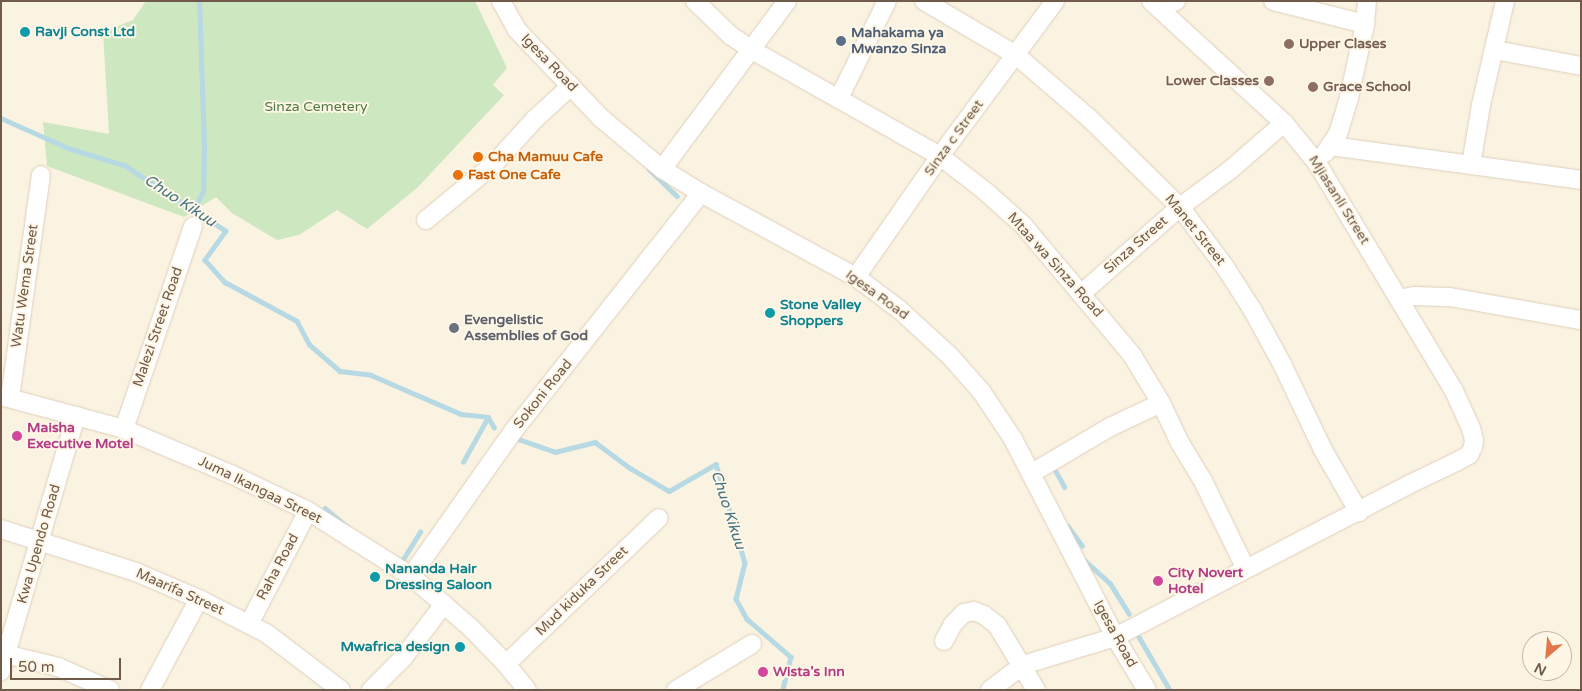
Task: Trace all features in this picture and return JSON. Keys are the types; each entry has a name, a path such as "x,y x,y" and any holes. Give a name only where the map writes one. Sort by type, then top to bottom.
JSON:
{"street":[{"name":"Igesa Road","path":"501,1 517,30 610,126 662,169 701,193 856,277 911,319 971,379 1003,422 1032,473 1115,637 1147,690"},
{"name":"Mtaa wa Sinza Road","path":"695,1 730,35 752,50 940,156 985,191 1023,225 1082,293 1132,355 1161,403 1180,443 1219,511 1246,569"},
{"path":"662,169 787,1"},
{"path":"839,98 887,1"},
{"name":"Manet Street","path":"924,1 1016,55 1089,118 1180,206 1225,267 1252,308 1282,364 1323,450 1360,512"},
{"name":"Sinza c Street","path":"856,277 940,156 1055,1"},
{"path":"1157,3 1176,1"},
{"path":"1273,1 1365,24"},
{"path":"1317,163 1332,146 1338,134 1365,24 1367,1"},
{"path":"1471,165 1481,105 1505,1"},
{"name":"Mjiasanli Street","path":"1157,3 1284,123 1317,163 1454,391 1467,416 1474,440 1469,455 1360,512"},
{"path":"1495,50 1581,66"},
{"path":"426,220 494,164 535,119 571,86"},
{"name":"Sinza Street","path":"1082,293 1180,206 1230,170 1284,123"},
{"path":"1332,146 1581,180"},
{"name":"Watu Wema Street","path":"6,397 41,175"},
{"name":"Sokoni Road","path":"411,576 514,430 701,193"},
{"name":"Malezi Street Road","path":"124,429 192,226"},
{"path":"1399,299 1415,296 1450,297 1581,320"},
{"name":"Juma Ikangaa Street","path":"6,397 124,429 233,474 308,511 411,576 444,604 506,664 527,690"},
{"path":"1032,473 1110,427 1161,403"},
{"name":"Kwa Upendo Road","path":"1,671 4,653 40,541 76,416"},
{"name":"Raha Road","path":"249,624 308,511"},
{"path":"990,690 1023,666 1115,637 1360,512"},
{"name":"Mud kiduka Street","path":"506,664 659,518"},
{"name":"Maarifa Street","path":"1,529 136,572 199,599 266,633 307,662 341,690"},
{"path":"150,690 199,599"},
{"path":"371,690 403,658 444,604"},
{"path":"944,641 958,618 964,612 974,611 997,625 1036,690"},
{"path":"676,690 752,644"},
{"path":"4,653 58,667 110,690"}],"green space":[{"name":"Sinza Cemetery","path":"146,1 475,1 507,68 493,85 504,95 418,187 367,229 337,210 299,235 277,240 232,213 216,197 184,217 47,166 43,122 109,134 103,32 133,20"}],"waterway":[{"path":"194,209 203,191 204,149 199,1"},
{"name":"Chuo Kikuu","path":"1,118 68,148 124,165 226,231 205,260 225,282 297,321 310,345 340,371 371,375 461,414 488,417 494,427"},
{"path":"649,169 677,196"},
{"path":"463,462 488,417"},
{"name":"Chuo Kikuu","path":"518,439 555,452 595,442 630,468 669,491 716,464 745,563 736,599 747,619 791,657 783,690"},
{"path":"1052,464 1065,487"},
{"path":"325,508 349,528"},
{"path":"1068,526 1082,545"},
{"path":"400,564 420,532"},
{"path":"1082,558 1110,583 1129,614"},
{"path":"1139,637 1170,690"}],"place":[{"name":"Ravji Const Ltd","path":"25,32"},
{"name":"Mahakama ya Mwanzo Sinza","path":"841,41"},
{"name":"Upper Clases","path":"1289,44"},
{"name":"Lower Classes","path":"1269,81"},
{"name":"Grace School","path":"1313,87"},
{"name":"Cha Mamuu Cafe","path":"478,157"},
{"name":"Fast One Cafe","path":"458,175"},
{"name":"Stone Valley Shoppers","path":"770,313"},
{"name":"Evengelistic Assemblies of God","path":"454,328"},
{"name":"Maisha Executive Motel","path":"17,436"},
{"name":"Nananda Hair Dressing Saloon","path":"375,577"},
{"name":"City Novert Hotel","path":"1158,581"},
{"name":"Mwafrica design","path":"460,647"},
{"name":"Wista's Inn","path":"763,672"}]}
